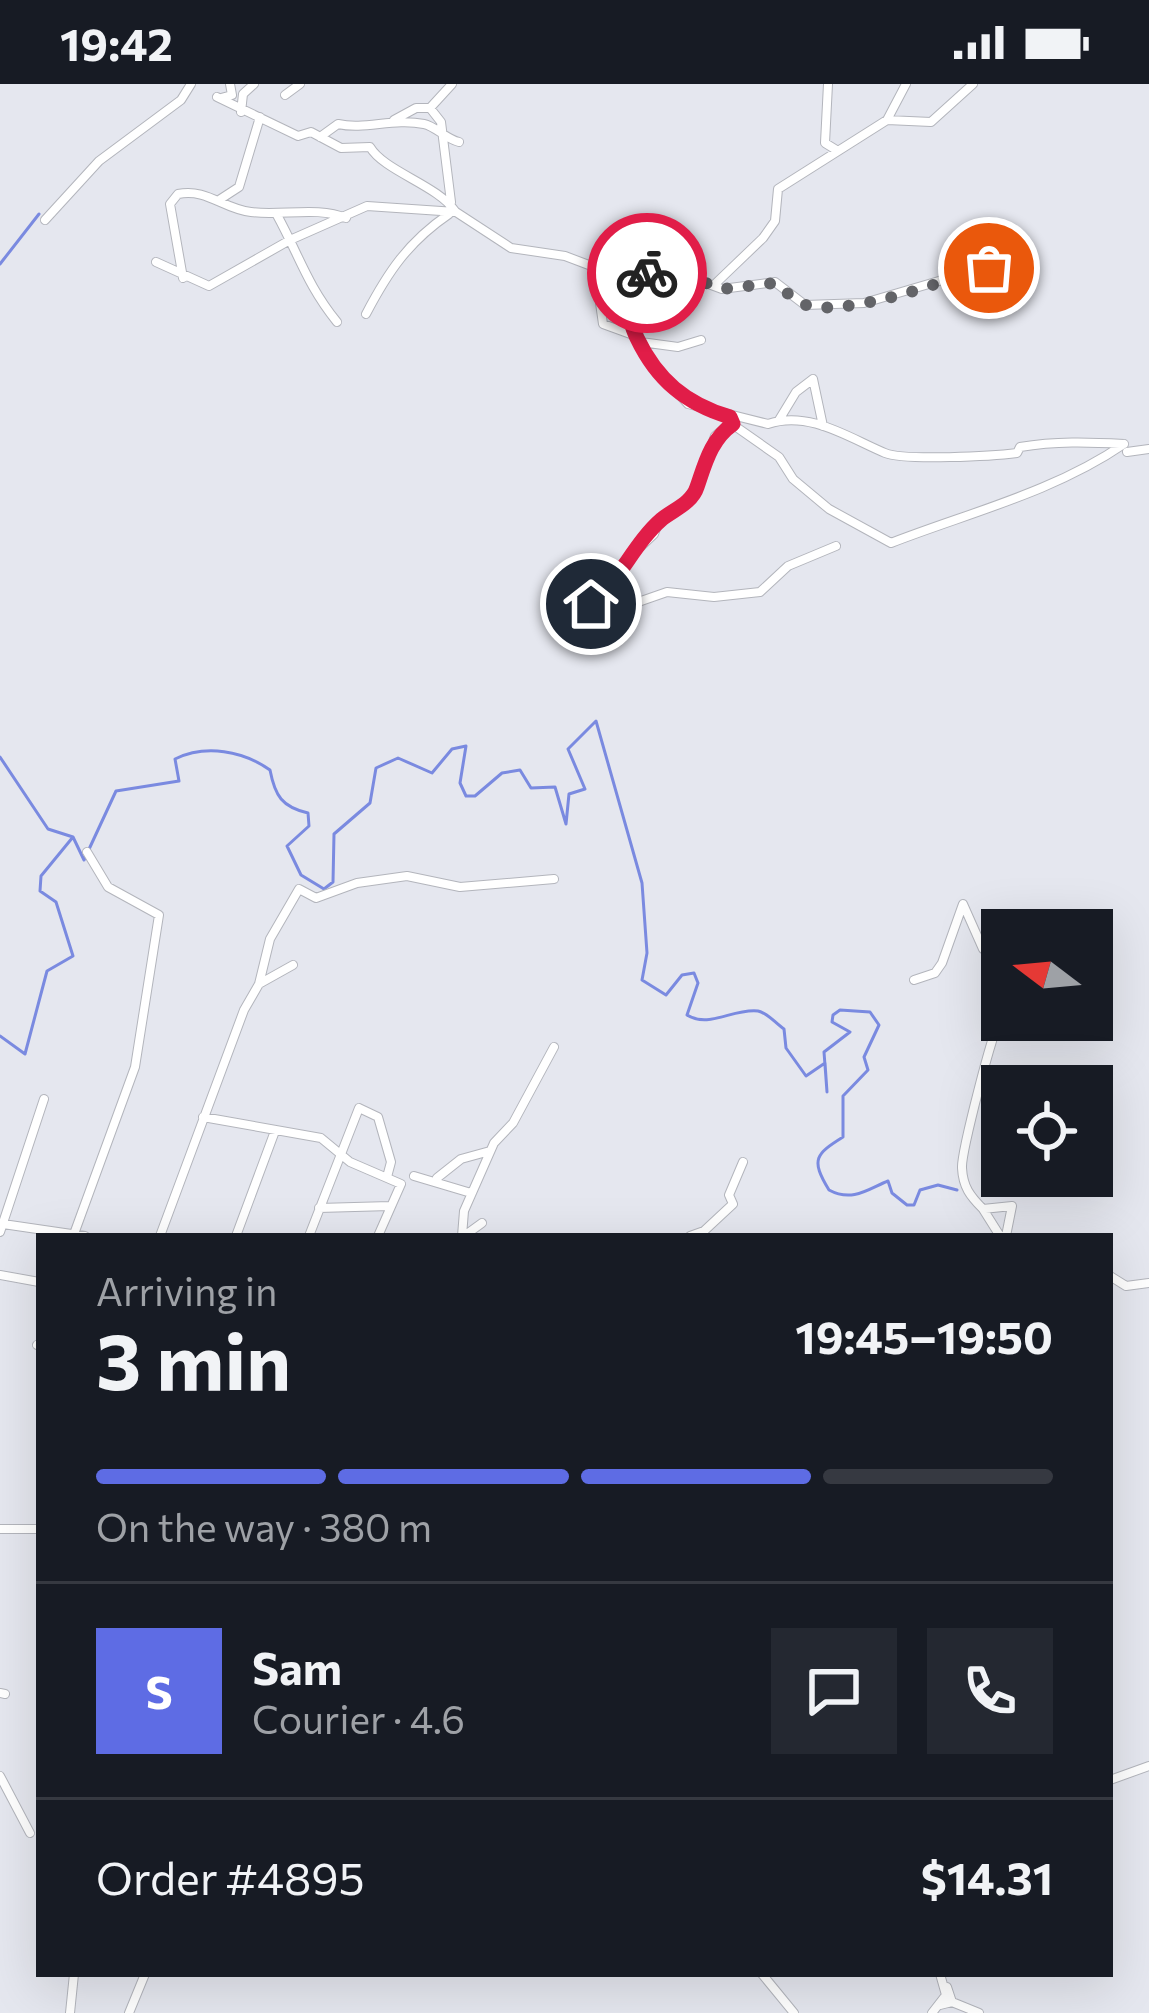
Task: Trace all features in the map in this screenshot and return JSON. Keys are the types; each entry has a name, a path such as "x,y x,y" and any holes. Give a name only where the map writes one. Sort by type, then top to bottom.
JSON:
{"street":[{"path":"45,220 99,161 169,110 191,84"},
{"path":"254,84 219,98 298,136 311,132 341,148 370,147 376,156 511,248 565,256 602,270 613,264 670,272 680,282 715,284 722,289 775,283 805,305 844,305 1031,254"},
{"path":"285,95 300,84"},
{"path":"393,121 416,108 430,108 452,84"},
{"path":"828,84 825,143 839,152"},
{"path":"715,284 775,221 778,189 887,120 906,84"},
{"path":"887,120 931,122 973,84"},
{"path":"235,91 241,112"},
{"path":"430,108 441,122 453,209"},
{"path":"218,200 239,187 260,117"},
{"path":"319,138 338,124 358,128 393,121 426,124 443,138 459,142"},
{"path":"346,218 333,213 233,209 202,192 172,199 185,279 209,286 290,241 346,218 367,206 453,209"},
{"path":"366,314 386,288 388,268 408,244 453,209"},
{"path":"276,213 306,270 308,289 337,322"},
{"path":"619,304 624,277 634,270"},
{"path":"701,340 679,347 638,339 603,324 600,303 619,304 628,312 638,339 650,363 688,404 733,420 823,426 885,453 906,455 983,457 1059,441 1124,444 1076,474 944,528 891,543 829,509 793,479 779,457 733,420"},
{"path":"779,420 796,392 813,379 823,426"},
{"path":"733,420 716,436 697,487 616,570 611,589 588,605 620,608 667,592 714,597 760,592 788,566 836,546"},
{"path":"1127,452 1149,448"},
{"path":"81,1233 135,1067 159,915 108,886 87,852"},
{"path":"161,1233 259,984 270,939 299,889 316,898 357,883 407,876 460,887 554,879"},
{"path":"914,980 935,973 942,963 963,904 981,944"},
{"path":"259,984 293,964"},
{"path":"991,1041 962,1161 969,1195 1001,1233"},
{"path":"464,1233 471,1193 490,1151 513,1124 554,1047"},
{"path":"44,1100 1,1227 60,1233"},
{"path":"310,1233 358,1108 378,1118 391,1162 387,1177"},
{"path":"203,1117 321,1138 338,1155 401,1184 379,1233"},
{"path":"237,1233 275,1131"},
{"path":"436,1178 461,1159 490,1151"},
{"path":"701,1233 734,1204 728,1195 743,1162"},
{"path":"414,1176 436,1178 471,1193"},
{"path":"319,1208 390,1206"},
{"path":"983,1209 1012,1206 1004,1233"},
{"path":"467,1233 482,1223"},
{"path":"0,1275 36,1281"},
{"path":"1113,1278 1126,1286 1149,1282"},
{"path":"0,1529 36,1529"},
{"path":"1113,1779 1149,1766"},
{"path":"0,1776 30,1833"},
{"path":"70,2013 74,1977"},
{"path":"129,2013 145,1977"},
{"path":"764,1977 794,2013"},
{"path":"941,1977 952,2002"},
{"path":"936,2009 946,1987"},
{"path":"936,2009 952,2002 979,2013"}],"waterway":[{"path":"0,264 39,214"},
{"path":"0,1036 25,1054 47,971 73,956 56,902 40,891 41,876 73,837 84,860 116,791 179,781 175,759 224,752 270,770 281,799 308,813 309,826 287,846 301,875 324,889 333,882 334,834 370,803 376,768 398,758 432,773 452,749 466,746 460,783 466,796 475,796 502,773 520,770 531,788 555,787 566,824 569,794 585,789 568,749 596,721 642,883 647,953 642,980 666,995 682,975 694,973 698,983 687,1015 695,1019 749,1011 765,1014 784,1029 786,1048 806,1076 825,1063 827,1092 824,1052 850,1032 832,1022 833,1015 840,1010 870,1012 879,1025 864,1057 868,1070 843,1096 843,1137 819,1158 823,1180 829,1190 846,1195 888,1181 892,1193 907,1205 914,1205 920,1190 938,1185 957,1190"},
{"path":"0,757 48,829 73,837"}],"way so far":[{"path":"647,273 670,272 680,282 695,279 722,289 731,284 775,283 805,305 844,305 954,279 981,266 989,268"}],"route":[{"path":"591,604 611,589 616,570 654,534 659,521 678,511 697,487 716,436 733,424 730,417 688,404 650,363 628,312 619,304 624,277 634,270 647,273"}]}
